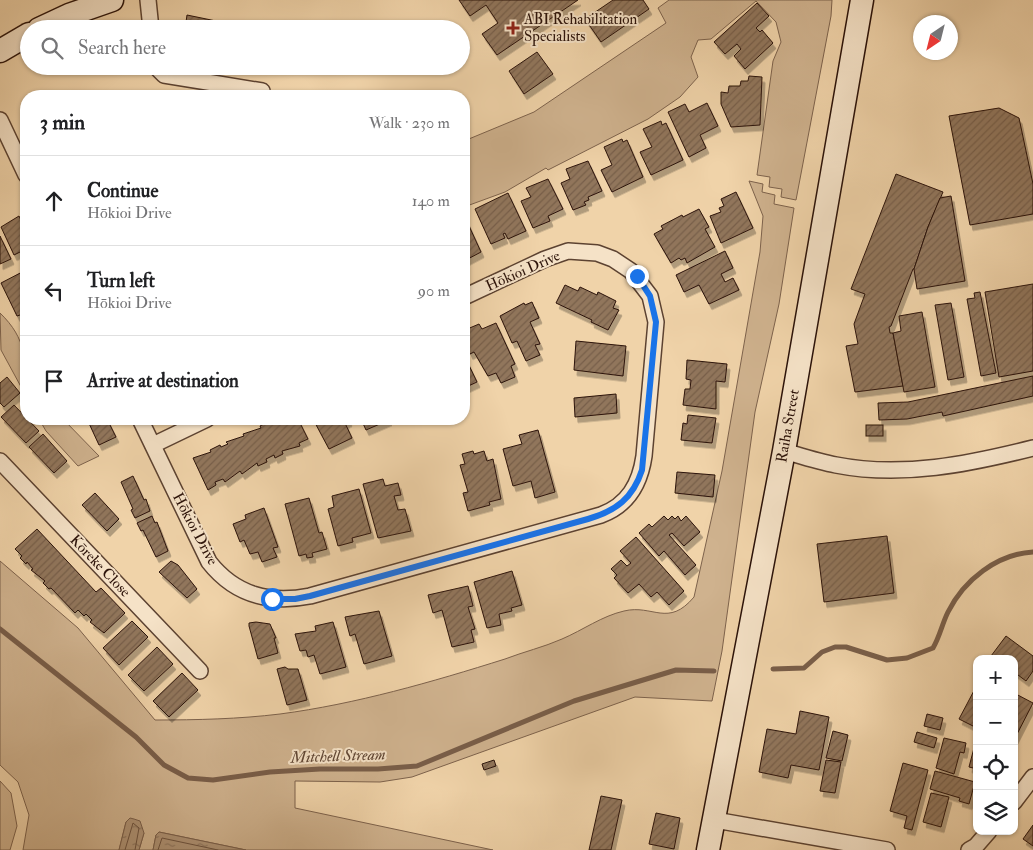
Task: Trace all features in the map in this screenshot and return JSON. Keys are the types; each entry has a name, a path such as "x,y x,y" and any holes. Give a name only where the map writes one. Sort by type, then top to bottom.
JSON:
{"main road":[{"path":"58,20 112,0"},
{"name":"Raiha Street","path":"708,850 784,451 862,0"},
{"path":"0,51 20,39"}],"street":[{"path":"148,0 150,20"},
{"path":"164,75 256,90"},
{"path":"0,120 20,162"},
{"name":"Hōkioi Drive","path":"143,425 209,562 220,575 235,586 253,595 272,599 295,599 310,596 588,519 614,509 633,491 644,463 657,331 654,305 644,284 632,271 613,259 597,253 568,251 546,259 470,294"},
{"path":"153,445 195,425"},
{"path":"784,451 837,465 899,471 979,462 1033,448"},
{"name":"Kōreke Close","path":"0,461 200,671"},
{"path":"1018,797 1033,777"},
{"path":"714,820 887,850"},
{"path":"969,850 976,846 986,835"}],"shaded area":[{"path":"669,0 832,0 831,16 796,200 781,197 782,189 769,187 770,177 757,175 773,61 781,42 776,22 756,1 711,39 698,40 691,57 698,77 680,97 648,119 548,170 546,168 505,192 470,205 470,139 534,112 666,23 658,8"},
{"path":"749,181 763,184 762,192 775,195 774,204 794,208 779,304 755,412 722,651 712,701 635,697 412,777 380,782 295,781 295,808 493,850 246,850 159,832 156,835 153,850 139,850 144,833 126,822 119,850 23,850 29,815 18,782 0,765 0,561 78,628 155,720 249,717 280,714 365,698 422,684 505,659 555,642 616,613 644,610 668,613 685,606 694,597 722,471 760,252 763,216"},
{"path":"0,313 9,323 20,341 20,385 1,350"},
{"path":"42,425 69,425 99,456 78,466"},
{"path":"0,781 11,793 17,826 10,850 0,850"}],"water":[{"path":"130,818 140,821 144,833 139,850 119,850 126,822"},
{"path":"159,832 246,850 153,850 156,835"}],"building":[{"name":"ABI Rehabilitation Specialists","path":"459,0 578,0 497,55 482,34 498,23 486,5 470,16"},
{"path":"613,0 643,0 649,9 601,42 585,19"},
{"path":"757,3 769,16 756,28 760,32 762,30 773,43 745,69 734,56 741,49 737,44 725,54 714,42"},
{"path":"187,15 211,20 186,20"},
{"path":"537,52 553,74 524,94 509,71"},
{"path":"749,76 762,77 760,125 731,127 721,104 721,92 728,93 729,86 740,86 741,81 748,81"},
{"path":"707,103 718,126 700,135 706,148 689,157 668,112 685,104 689,112"},
{"path":"999,108 1019,118 1033,184 1033,214 970,225 949,116"},
{"path":"661,121 662,125 666,123 683,160 651,175 640,152 652,147 643,129"},
{"path":"622,139 623,142 627,140 643,177 612,192 601,170 612,165 604,147"},
{"path":"588,161 602,191 588,197 589,200 584,202 586,205 573,210 561,183 570,179 566,169"},
{"path":"896,174 943,192 928,227 914,269 889,327 890,333 893,333 903,386 855,392 846,346 858,344 854,324 865,294 851,289"},
{"path":"548,179 563,209 548,216 550,221 533,228 521,201 531,197 526,188"},
{"path":"736,192 753,228 721,243 710,216 721,212 719,208 724,206 721,199"},
{"path":"508,193 526,231 508,239 505,233 503,234 505,238 491,244 475,209"},
{"path":"951,196 965,281 917,289 914,269 928,227 940,198"},
{"path":"699,209 709,227 705,229 715,247 687,263 685,258 681,260 679,258 671,263 654,234 663,229 661,226"},
{"path":"19,216 20,252 14,255 1,227"},
{"path":"470,228 481,252 470,258"},
{"path":"0,236 11,259 0,264"},
{"path":"725,251 733,268 721,274 725,282 733,278 739,290 709,304 699,285 684,292 676,275"},
{"path":"20,273 20,315 17,316 1,283"},
{"path":"1033,284 1033,371 999,377 985,292"},
{"path":"565,285 578,291 580,287 597,295 598,292 616,301 613,308 619,310 608,330 591,322 592,320 556,303"},
{"path":"980,292 996,373 981,376 967,299 975,298 974,293"},
{"path":"532,302 539,318 530,322 540,344 535,345 540,355 526,361 517,341 512,343 500,316 524,303 525,305"},
{"path":"951,303 964,377 948,380 935,305"},
{"path":"922,312 935,387 904,392 893,333 901,331 899,316"},
{"path":"496,323 515,364 511,366 515,377 501,383 496,373 488,376 474,352 470,354 470,328 479,324 482,329"},
{"path":"576,341 626,346 623,376 574,370"},
{"path":"687,360 727,364 725,382 716,381 716,409 683,405 685,389 690,389 691,380 686,379"},
{"path":"470,367 477,382 470,385"},
{"path":"1033,376 1033,396 943,416 942,412 907,419 879,420 878,403 908,402"},
{"path":"7,377 20,393 4,407 0,403 0,383"},
{"path":"616,394 617,413 575,417 574,398"},
{"path":"14,405 20,411 20,425 33,425 39,431 26,443 1,417"},
{"path":"688,415 716,418 712,443 681,440 683,423 687,424"},
{"path":"90,425 110,425 116,437 99,445"},
{"path":"301,425 308,439 299,443 300,446 282,451 283,454 275,458 274,455 266,459 267,462 258,466 257,463 242,474 240,471 225,482 223,479 215,482 216,485 208,490 193,458 211,452 210,450 220,445 221,447 228,444 226,442 261,428 260,426"},
{"path":"316,425 346,425 352,438 329,449"},
{"path":"364,425 378,425 366,430"},
{"path":"866,425 883,425 883,436 866,436"},
{"path":"538,430 555,492 535,498 531,481 513,486 503,449 522,444 519,435"},
{"path":"43,434 67,461 54,473 29,447"},
{"path":"473,451 474,454 484,451 487,461 493,459 501,499 489,502 490,505 468,511 463,493 468,492 460,465 465,464 462,454"},
{"path":"677,472 715,475 713,497 675,493"},
{"path":"133,476 144,500 146,499 150,511 135,518 121,482"},
{"path":"383,479 385,486 398,483 401,495 394,496 398,510 405,509 411,531 378,538 363,484"},
{"path":"359,489 371,533 352,538 353,542 338,546 328,509 334,507 332,496"},
{"path":"95,493 119,519 107,531 82,505"},
{"path":"309,498 319,533 322,532 327,549 312,553 313,557 307,558 306,554 299,556 285,504"},
{"path":"264,508 278,547 273,548 277,557 262,562 258,552 250,554 244,540 240,542 233,524 246,519 245,515"},
{"path":"152,516 155,523 157,522 168,551 156,557 143,530 141,531 137,523"},
{"path":"664,516 668,520 672,516 675,519 678,516 681,521 686,516 700,532 684,546 672,533 669,535 696,565 685,575 664,551 659,556 639,533 649,524 652,527"},
{"path":"37,529 96,592 101,588 125,613 104,633 90,622 92,620 86,614 84,616 78,610 75,613 51,588 49,589 43,583 45,581 31,570 33,569 27,562 26,564 20,558 22,556 15,549"},
{"path":"887,536 894,593 824,602 817,544"},
{"path":"636,537 684,591 669,605 657,592 651,597 639,584 628,593 614,578 617,575 611,569 621,560 627,566 631,563 620,551"},
{"path":"171,561 178,565 197,589 187,598 159,572"},
{"path":"512,571 522,605 511,608 512,611 499,614 501,625 487,628 474,582"},
{"path":"468,586 473,606 468,607 475,629 471,630 474,642 452,647 442,610 433,613 428,595"},
{"path":"379,611 392,656 364,664 355,634 350,636 345,617"},
{"path":"132,621 148,637 119,665 103,648"},
{"path":"333,622 346,667 320,674 314,655 308,657 306,650 300,651 295,634 316,631 315,626"},
{"path":"249,623 270,624 276,638 274,638 278,653 258,659 249,626"},
{"path":"1006,636 1033,656 1033,671 1026,681 1018,675 1018,655 992,655"},
{"path":"157,647 173,664 144,691 128,675"},
{"path":"285,667 288,669 298,669 307,700 287,705 277,669"},
{"path":"182,673 198,690 169,717 153,701"},
{"path":"973,693 973,726 959,719"},
{"path":"1018,695 1033,703 1018,732"},
{"path":"800,711 829,717 819,770 791,765 788,778 759,772 767,729 796,734"},
{"path":"927,714 943,718 940,730 924,726"},
{"path":"833,731 848,735 842,761 826,758"},
{"path":"917,732 937,738 934,748 914,742"},
{"path":"944,738 966,743 964,753 960,752 954,774 936,768"},
{"path":"973,752 973,768 969,767"},
{"path":"494,760 496,766 484,770 482,764"},
{"path":"826,760 841,762 835,793 820,791"},
{"path":"903,763 928,770 912,830 904,828 907,816 890,811"},
{"path":"935,771 973,781 969,804 959,801 960,798 930,789"},
{"path":"931,793 949,797 941,827 923,822"},
{"path":"601,796 622,800 611,850 589,850"},
{"path":"656,813 680,818 674,849 649,844"},
{"path":"1033,825 1033,846 1023,839"}],"waterway":[{"name":"Mitchell Stream","path":"773,669 804,668 822,652 835,647 846,647 887,660 907,658 933,648 948,612 972,579 995,563 1020,554 1033,552"},
{"name":"Mitchell Stream","path":"0,629 136,737 164,765 188,778 213,780 270,772 417,766 574,701 676,670 714,671"}],"place":[{"name":"ABI Rehabilitation Specialists","path":"513,28"}],"route":[{"path":"272,599 284,600 310,596 588,519 609,512 626,499 638,482 642,470 657,331 654,305 644,284 637,276"}]}
